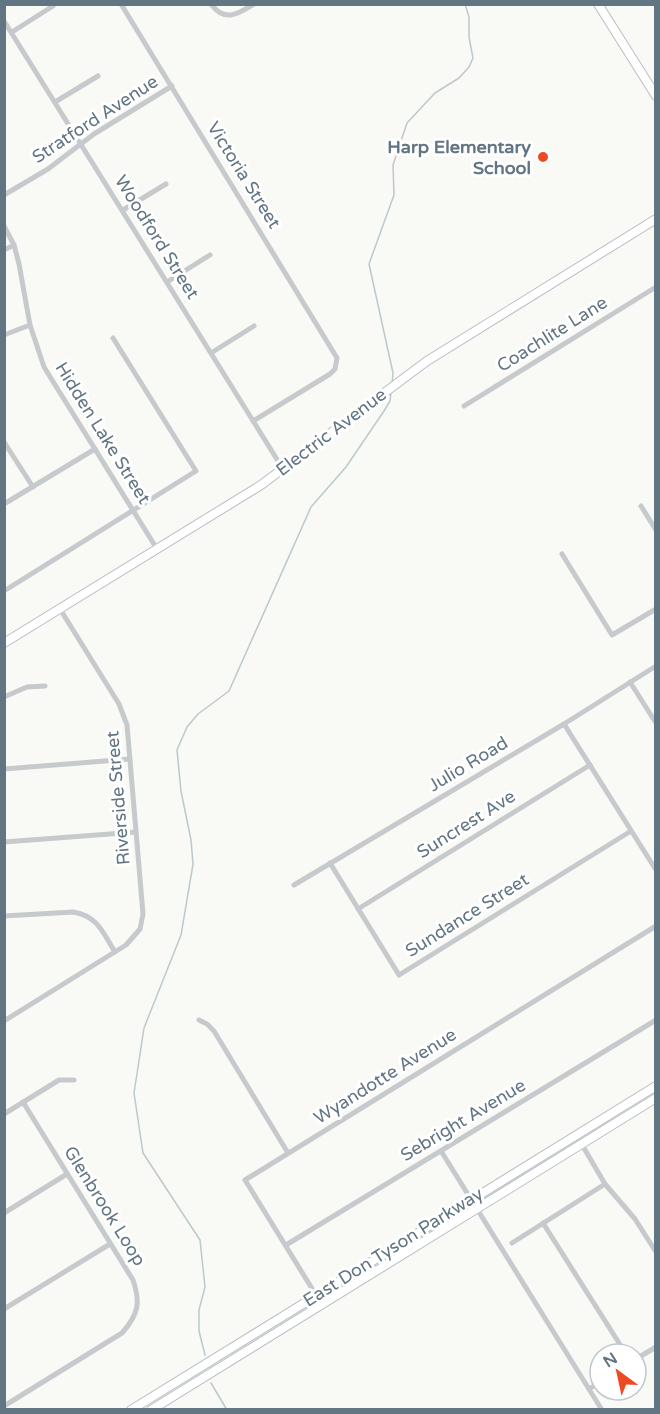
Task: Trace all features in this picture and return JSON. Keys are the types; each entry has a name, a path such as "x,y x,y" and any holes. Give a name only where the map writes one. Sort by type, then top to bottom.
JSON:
{"main road":[{"path":"598,4 656,96"},
{"name":"Electric Avenue","path":"4,643 283,470 406,375 656,219"},
{"name":"East Don Tyson Parkway","path":"131,1410 652,1088"},
{"name":"East Don Tyson Parkway","path":"151,1410 655,1098"}],"street":[{"name":"Victoria Street","path":"121,4 335,352 337,363 330,374 253,421"},
{"path":"211,4 218,12 232,15 254,4"},
{"path":"12,32 53,6"},
{"name":"Woodford Street","path":"4,21 283,470"},
{"path":"55,102 98,76"},
{"name":"Stratford Avenue","path":"4,195 48,169 82,144 172,86"},
{"path":"123,210 165,184"},
{"name":"Hidden Lake Street","path":"4,226 14,245 30,325 44,367 157,549"},
{"path":"4,250 14,245"},
{"path":"167,282 210,255"},
{"name":"Coachlite Lane","path":"464,406 656,287"},
{"path":"4,335 30,325"},
{"path":"211,353 254,326"},
{"path":"4,591 196,471 113,338"},
{"path":"4,442 33,487"},
{"path":"4,504 95,449"},
{"path":"641,506 656,530"},
{"path":"562,554 612,635 656,609"},
{"name":"Riverside Street","path":"60,609 124,715 143,914 140,929 126,945 115,952"},
{"name":"Julio Road","path":"294,885 564,724 656,666"},
{"path":"630,682 656,723"},
{"path":"4,697 27,687 45,686"},
{"path":"564,724 656,870"},
{"path":"4,769 130,759"},
{"name":"Suncrest Ave","path":"358,909 590,765"},
{"name":"Sundance Street","path":"330,863 399,975 631,831"},
{"path":"4,842 136,832"},
{"path":"4,916 81,913 95,921 115,952 4,1021"},
{"name":"Wyandotte Avenue","path":"316,1295 245,1179 656,926"},
{"path":"199,1020 214,1031 288,1153"},
{"name":"Sebright Avenue","path":"286,1245 656,1020"},
{"path":"4,1114 59,1080 74,1080"},
{"path":"652,1088 655,1098"},
{"name":"Glenbrook Loop","path":"5,1408 122,1333 132,1322 138,1308 138,1294 133,1280 23,1102"},
{"path":"582,1143 605,1184 635,1219 656,1252"},
{"path":"441,1151 588,1386"},
{"path":"4,1213 67,1174"},
{"path":"512,1243 605,1184"},
{"path":"543,1223 618,1342"},
{"path":"4,1309 110,1244"}],"waterway":[{"path":"392,384 393,373 369,264 394,195 393,165 407,123 435,93 459,78 469,67 473,58 469,37 469,17 465,4"},
{"path":"205,1355 199,1331 199,1310 205,1287 200,1240 143,1153 134,1093 144,1028 181,935 193,864 177,750 187,727 198,714 229,691 311,507 346,467 384,411 390,401 391,392"},
{"path":"211,1383 227,1410"}],"place":[{"name":"Harp Elementary School","path":"543,157"}]}
